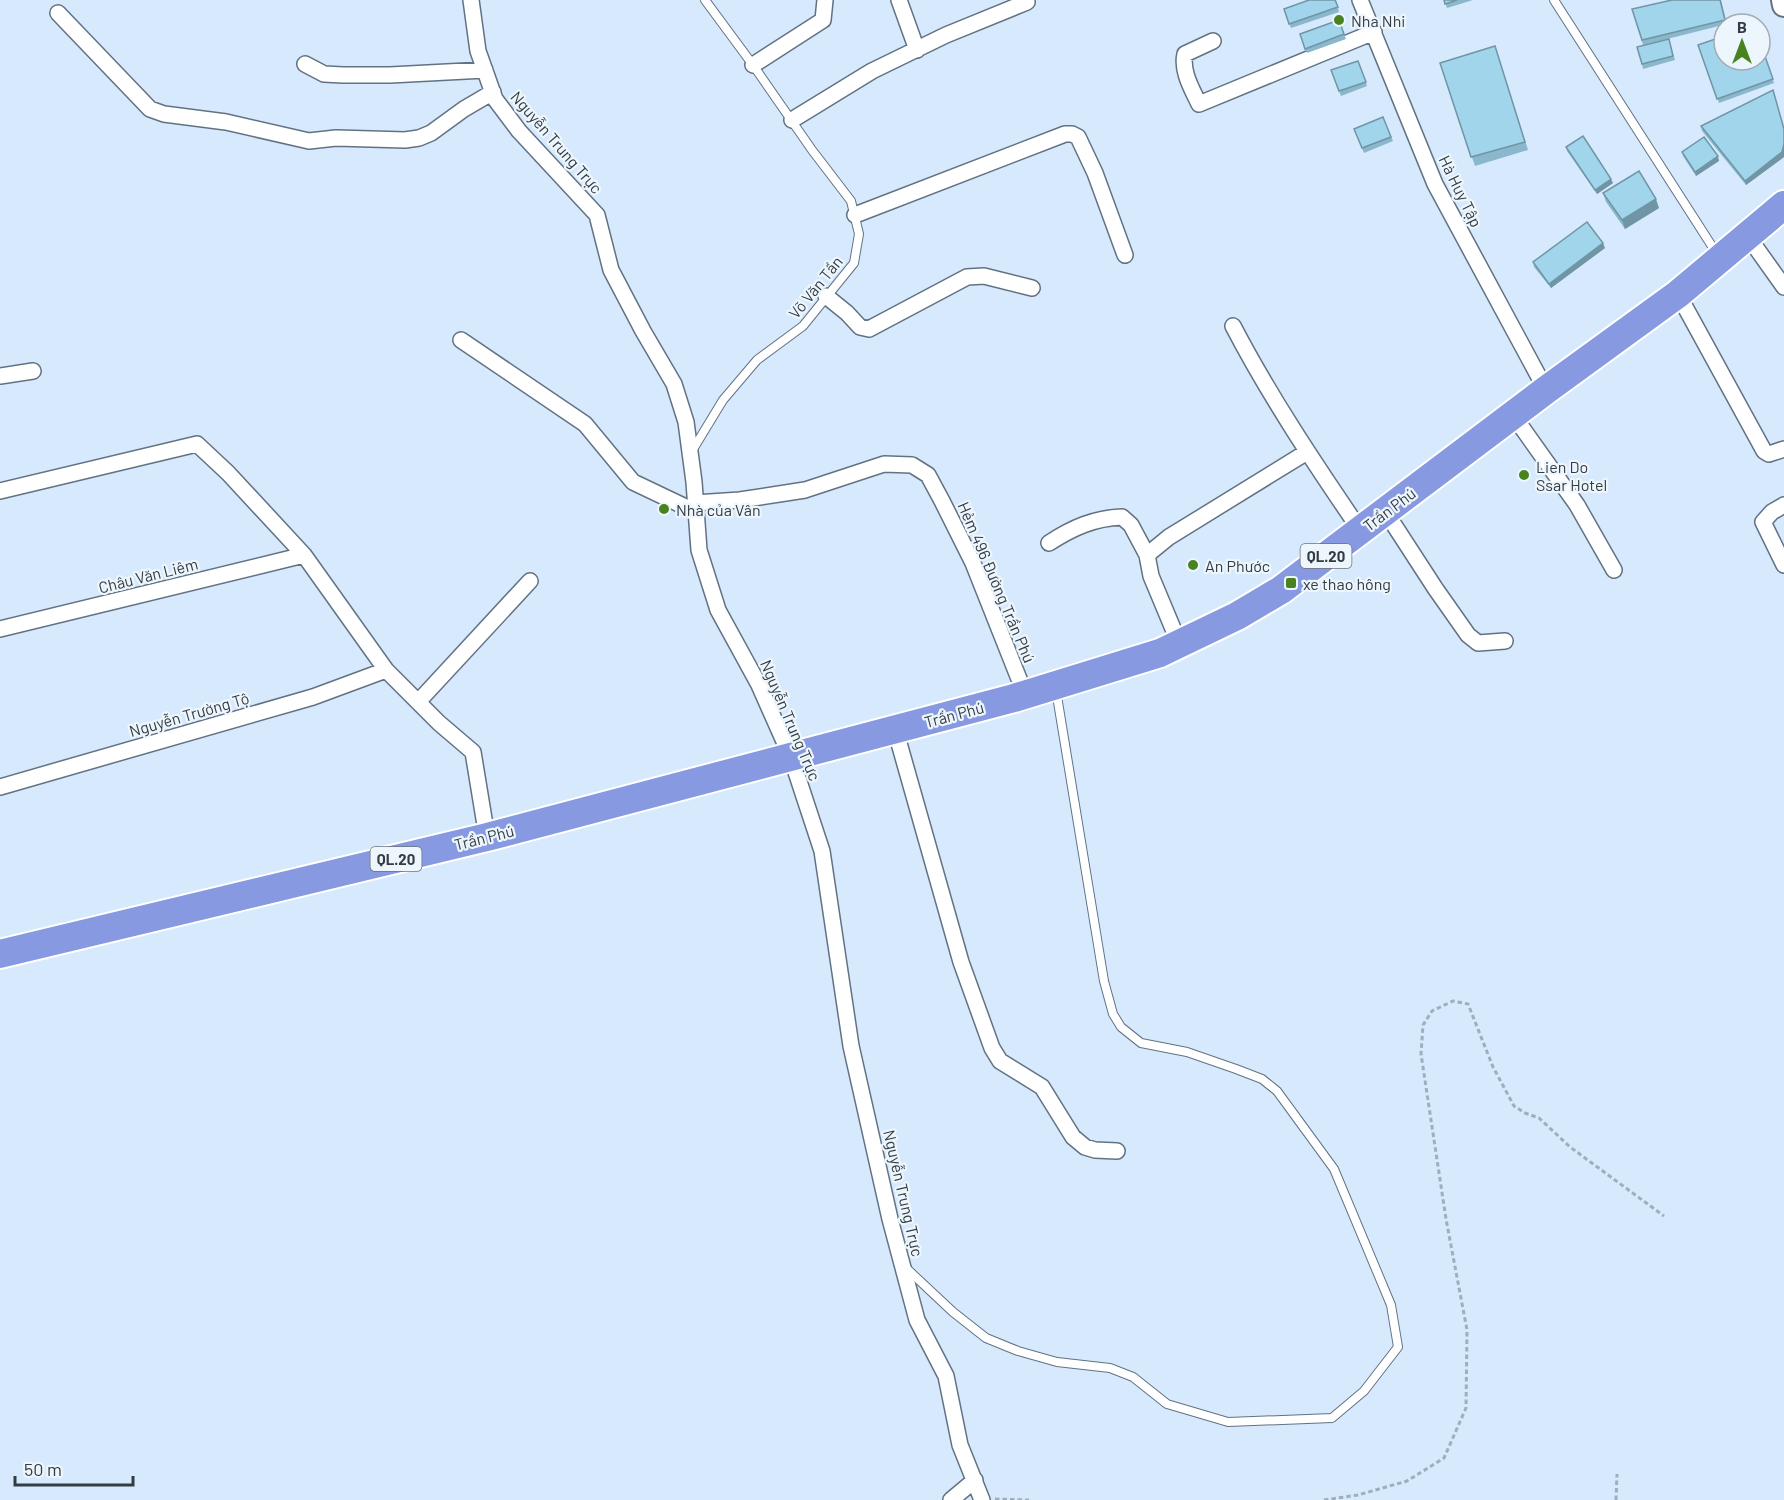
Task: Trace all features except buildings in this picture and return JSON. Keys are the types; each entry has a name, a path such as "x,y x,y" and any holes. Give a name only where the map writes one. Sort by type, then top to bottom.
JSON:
{"highway":[{"name":"Trần Phú","path":"0,954 487,837 1025,694 1160,653 1237,616 1281,590 1546,390 1678,294 1784,205"}],"street":[{"name":"Nguyễn Trung Trực","path":"471,0 478,51 495,99 519,131 597,215 611,270 674,384 686,422 699,550 718,610 759,684 791,757 822,851 851,1046 902,1264 917,1320 946,1376 960,1445 982,1499"},
{"path":"753,65 823,20 825,0"},
{"path":"899,0 916,50"},
{"name":"Hà Huy Tập","path":"1360,0 1435,184 1546,390"},
{"path":"1783,0 1784,5"},
{"path":"792,120 872,72 946,35 1027,2"},
{"path":"58,13 150,109 164,114 226,122 309,141 336,138 405,140 419,138 431,133 464,109 493,92"},
{"path":"1213,41 1185,54 1183,61 1199,104 1374,32"},
{"path":"305,64 324,74 343,75 485,70"},
{"path":"855,215 1065,134 1072,134 1078,137 1095,173 1125,255"},
{"path":"1747,235 1784,287"},
{"path":"826,296 860,327 869,328 900,314 967,277 984,276 1032,288"},
{"path":"1678,294 1764,451 1769,454 1784,448"},
{"path":"1233,326 1260,377 1360,530"},
{"path":"461,340 585,424 633,482 696,508"},
{"path":"0,376 33,371"},
{"path":"1513,415 1577,505 1614,570"},
{"path":"0,491 197,444 228,473 304,555 386,670 439,723 473,752 487,837"},
{"path":"1147,555 1169,537 1307,452"},
{"name":"Hẻm 496 Đường Trần Phú","path":"696,508 805,490 884,464 912,465 928,475 968,553 1025,694"},
{"path":"1784,504 1763,522 1784,565"},
{"path":"1385,511 1468,635 1478,643 1505,641"},
{"path":"1049,543 1064,533 1092,521 1122,518 1131,525 1147,555 1151,576 1179,643"},
{"name":"Châu Văn Liêm","path":"0,629 304,555"},
{"path":"418,702 530,581"},
{"name":"Nguyễn Trường Tộ","path":"0,787 313,697 386,670"},
{"path":"895,729 961,962 992,1048 1000,1061 1042,1087 1074,1137 1085,1147 1117,1151"},
{"path":"951,1500 975,1480"}],"lane":[{"name":"Võ Văn Tần","path":"690,454 723,400 757,360 803,326 854,263 859,234 851,201 705,0"},
{"path":"1554,0 1719,258"},
{"path":"902,1264 953,1312 986,1338 1018,1351 1057,1362 1110,1368 1133,1377 1167,1404 1228,1422 1332,1418 1364,1391 1398,1347 1391,1305 1334,1169 1277,1091 1262,1079 1236,1069 1187,1052 1142,1042 1121,1027 1113,1014 1104,981 1055,685"}],"path":[{"path":"1324,1500 1358,1495 1407,1481 1444,1458 1466,1408 1467,1330 1446,1219 1421,1054 1423,1025 1432,1011 1453,1001 1468,1004 1493,1067 1514,1106 1539,1118 1570,1147 1664,1216"},
{"path":"1616,1500 1617,1474"},
{"path":"982,1499 1029,1500"}],"place":[{"name":"Nha Nhi","path":"1339,20"},
{"name":"Lien Do Ssar Hotel","path":"1524,475"},
{"name":"Nhà của Vân","path":"664,509"},
{"name":"An Phước","path":"1193,565"},
{"name":"xe thao hông","path":"1291,583"}]}
